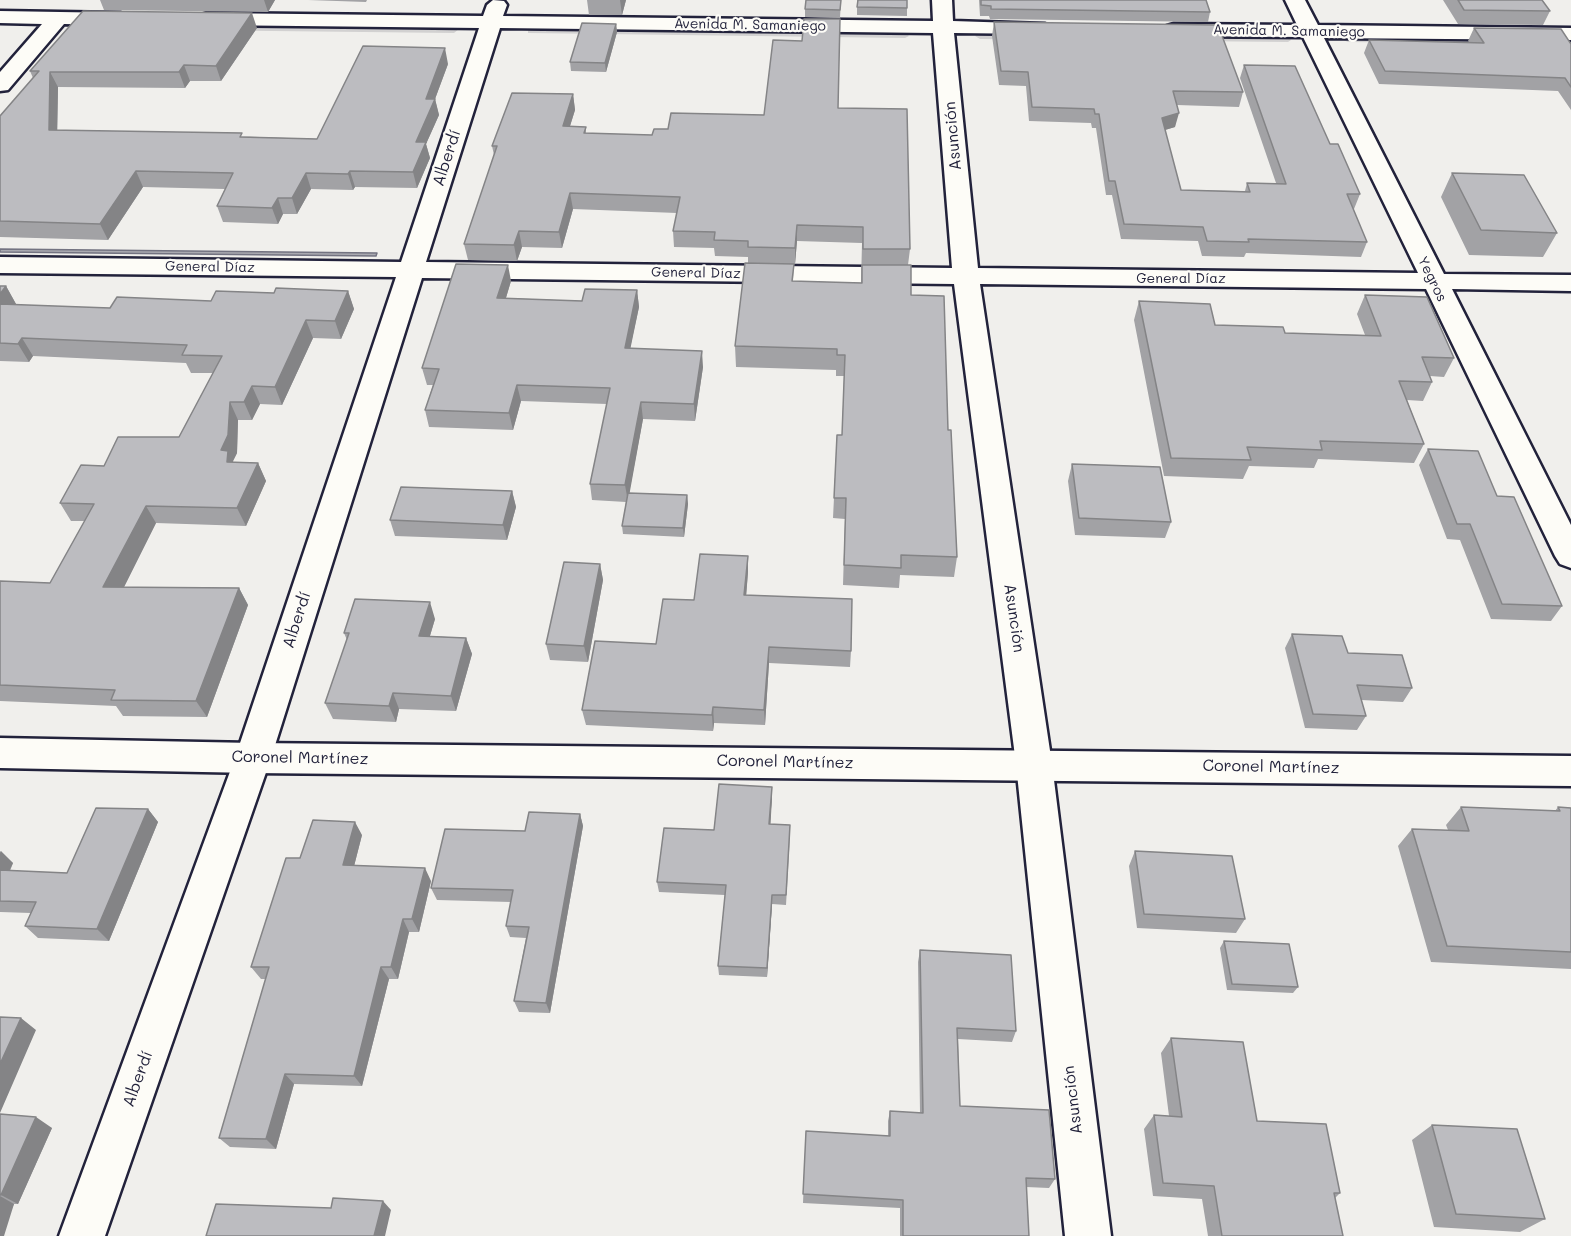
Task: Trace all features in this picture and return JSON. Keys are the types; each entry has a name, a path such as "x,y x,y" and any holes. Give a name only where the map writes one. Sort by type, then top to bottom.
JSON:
{"street":[{"name":"Yegros","path":"1295,0 1571,556"},
{"path":"0,17 58,18 134,27 44,34 0,34"},
{"path":"0,85 58,18"},
{"name":"Avenida M. Samaniego","path":"193,27 492,20 943,24 1056,36"},
{"name":"Alberdí","path":"82,1236 253,758 492,20"},
{"name":"Asunción","path":"943,24 966,278 1034,765 1088,1236"},
{"name":"Avenida M. Samaniego","path":"1315,39 1571,34"},
{"name":"Avenida M. Samaniego","path":"1156,37 1315,39 1571,49"},
{"name":"General Díaz","path":"0,265 411,268 966,278 1571,283"},
{"name":"Coronel Martínez","path":"0,753 253,758 1571,771"}],"shaded area":[{"path":"93,24 456,27 459,29 454,33 89,29"},
{"path":"533,28 905,32 909,36 905,38 528,33 528,30"},
{"path":"979,33 1288,37 1291,40 1288,42 980,39 975,36"},
{"path":"1343,38 1571,39 1571,45 1348,42"},
{"path":"0,249 377,253 376,256 0,252"}],"building":[{"path":"806,0 841,0 840,10 805,9"},
{"path":"858,0 907,0 907,8 857,7"},
{"path":"981,0 1206,0 1210,12 991,9 991,6 981,5"},
{"path":"1458,0 1542,0 1550,11 1464,10"},
{"path":"83,11 252,13 216,66 184,65 179,72 50,72 49,130 242,133 240,137 317,139 363,46 445,48 426,99 435,99 416,142 426,142 413,172 306,173 292,198 278,198 272,208 217,206 233,173 136,171 100,224 0,221 0,116 39,71 30,71"},
{"path":"804,19 840,19 838,108 907,109 910,249 863,249 863,227 797,225 795,248 748,247 748,241 714,240 715,232 673,231 680,197 570,193 559,232 519,231 514,245 464,244 497,146 492,146 512,93 573,94 563,126 586,127 584,133 652,135 654,129 668,129 671,113 764,115 773,40 802,41"},
{"path":"994,22 1218,25 1243,92 1173,91 1179,113 1162,118 1181,190 1250,192 1247,183 1286,184 1244,65 1295,66 1330,144 1338,144 1360,194 1347,194 1367,242 1248,239 1249,242 1207,241 1203,227 1124,224 1115,181 1109,181 1099,114 1095,114 1094,109 1032,107 1028,72 1001,71"},
{"path":"582,23 616,24 605,63 570,62"},
{"path":"1474,28 1561,29 1571,44 1571,87 1565,78 1385,71 1369,40 1484,43"},
{"path":"1452,173 1524,175 1557,233 1481,230"},
{"path":"745,263 794,264 792,281 862,283 862,265 911,265 911,295 944,296 948,430 951,430 957,557 901,555 901,568 844,565 846,498 834,498 837,435 842,435 845,355 837,355 837,349 735,346"},
{"path":"456,264 508,265 497,298 582,301 585,289 637,290 625,348 702,351 694,404 641,402 625,485 590,484 610,388 517,385 509,413 425,410 439,369 422,368"},
{"path":"0,286 6,286 0,294"},
{"path":"276,288 348,291 335,321 306,320 275,387 252,386 244,402 230,402 228,435 221,450 228,451 227,462 258,463 237,508 146,506 103,587 239,588 196,701 111,700 115,690 0,685 0,581 50,583 94,504 60,503 81,465 104,466 118,437 179,437 222,356 182,355 187,345 22,338 18,344 0,343 0,304 110,308 117,297 211,301 216,291 274,293"},
{"path":"1365,295 1427,297 1454,358 1422,357 1432,382 1399,381 1424,444 1320,441 1322,450 1247,447 1251,460 1171,458 1139,301 1210,304 1215,325 1283,327 1285,333 1381,336"},
{"path":"1428,449 1478,451 1497,496 1514,497 1562,606 1502,604 1470,524 1457,524"},
{"path":"1072,464 1160,467 1171,522 1079,518"},
{"path":"401,487 512,491 503,525 390,520"},
{"path":"628,493 687,495 683,528 622,526"},
{"path":"700,554 748,556 744,595 852,599 851,651 769,647 764,710 713,707 712,715 582,710 595,641 656,644 663,599 694,600"},
{"path":"564,562 600,564 584,646 546,644"},
{"path":"355,599 430,602 419,636 466,638 451,696 393,693 389,706 325,703 349,633 344,633"},
{"path":"1292,634 1342,636 1348,653 1402,655 1412,688 1357,685 1366,716 1313,714"},
{"path":"719,784 772,787 769,824 790,825 786,895 772,895 767,968 718,966 726,885 657,882 664,828 714,830"},
{"path":"1461,807 1560,811 1558,807 1571,808 1571,952 1447,946 1412,829 1469,831"},
{"path":"96,808 148,809 97,929 25,926 36,902 0,901 0,870 67,873"},
{"path":"529,812 580,814 546,1003 514,1001 529,927 506,926 513,890 431,888 445,829 525,831"},
{"path":"313,820 355,822 343,865 425,868 412,919 403,919 391,967 381,967 354,1076 285,1074 266,1139 219,1138 269,967 251,967 286,858 300,858"},
{"path":"1135,851 1232,856 1245,919 1144,914"},
{"path":"1224,941 1289,944 1298,987 1232,984"},
{"path":"920,950 1011,955 1016,1031 957,1028 960,1106 1049,1110 1055,1179 1026,1178 1029,1236 903,1236 903,1200 803,1194 806,1131 890,1136 890,1111 923,1113"},
{"path":"0,1017 21,1018 0,1064"},
{"path":"1171,1038 1243,1042 1257,1121 1326,1124 1340,1193 1334,1193 1343,1236 1222,1236 1214,1186 1163,1183 1154,1115 1182,1117"},
{"path":"0,1114 36,1117 1,1195 0,1195"},
{"path":"1432,1125 1517,1129 1545,1219 1456,1214"},
{"path":"333,1198 383,1201 374,1236 206,1236 216,1204 331,1208"}]}
